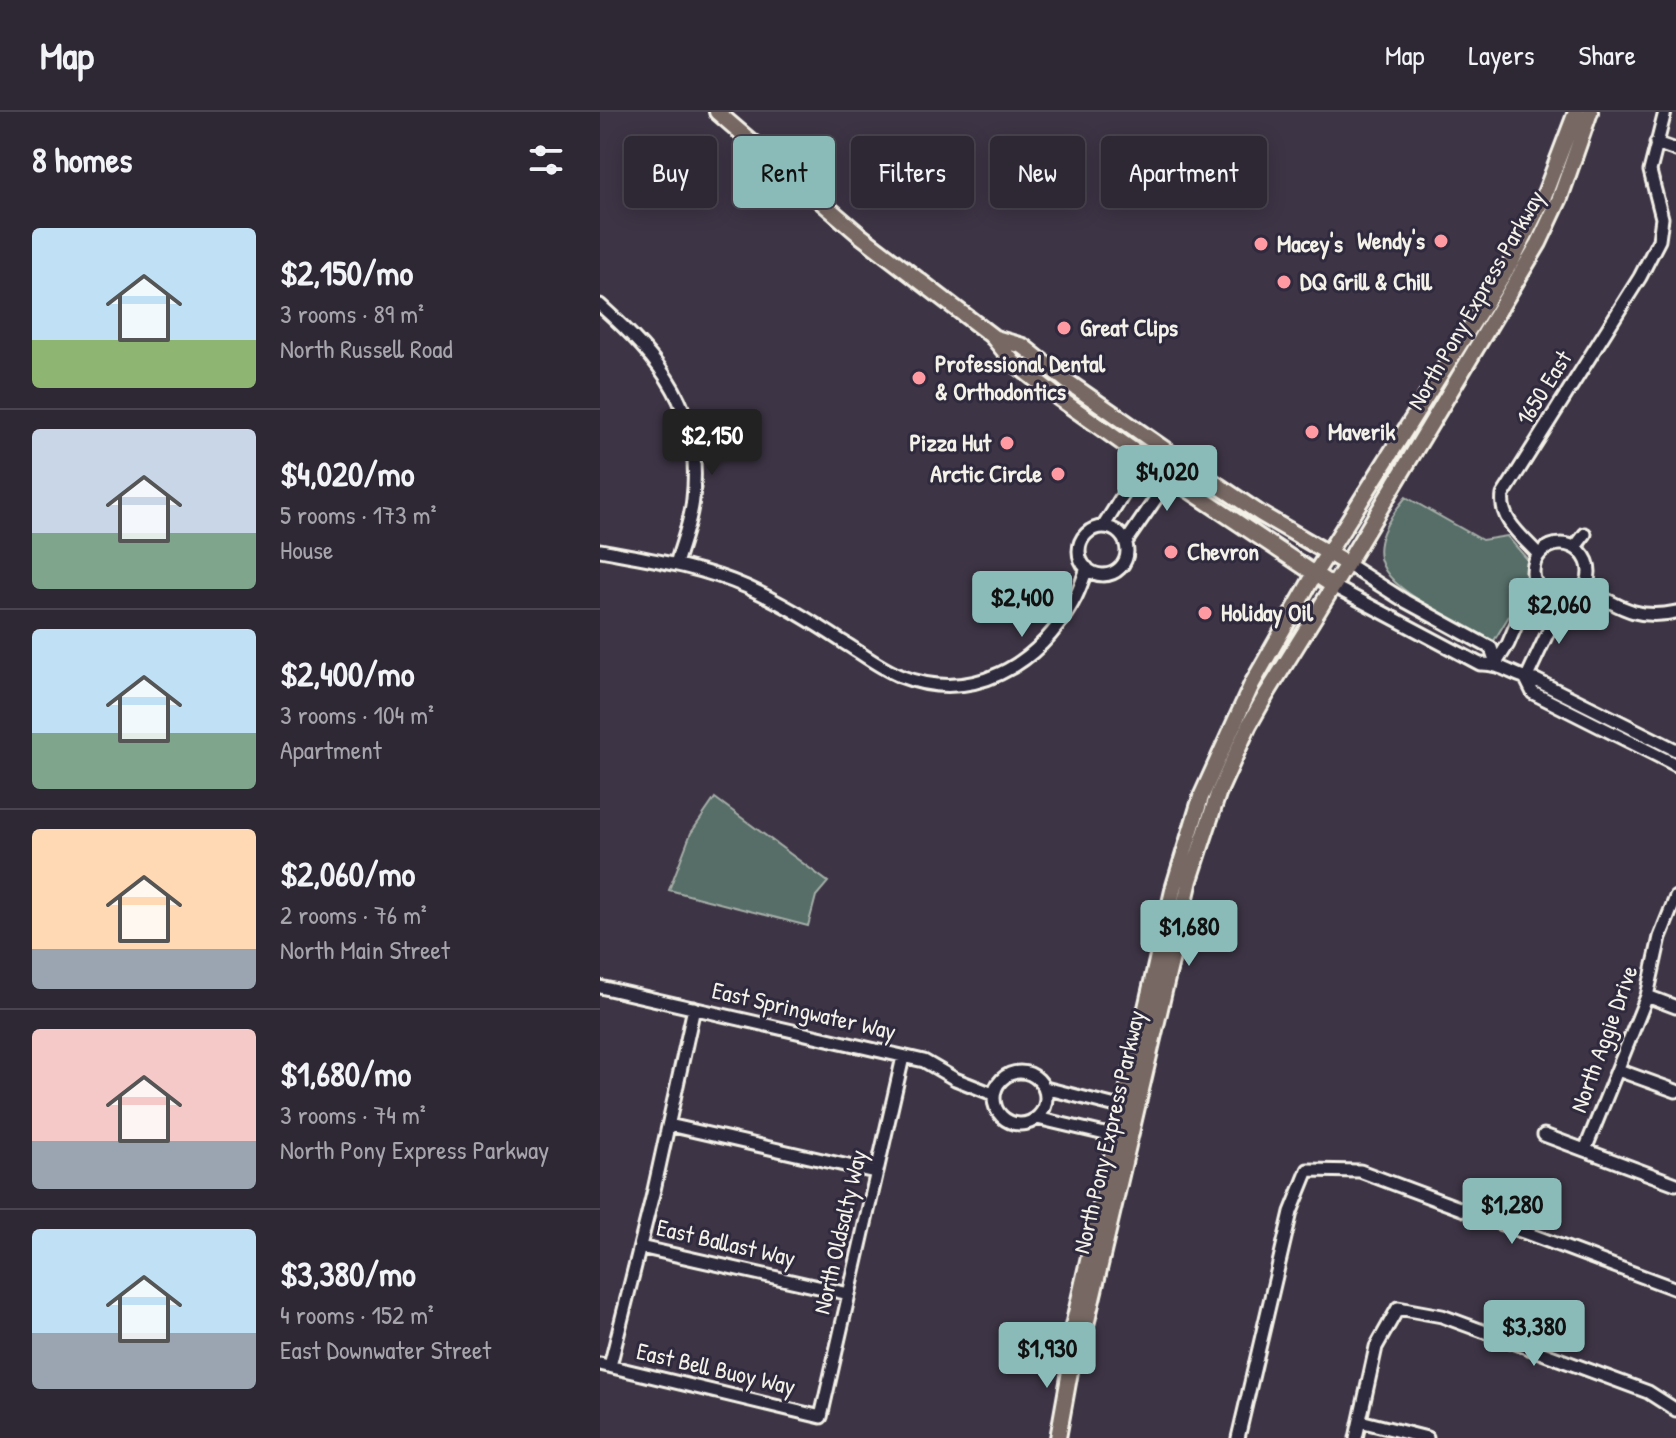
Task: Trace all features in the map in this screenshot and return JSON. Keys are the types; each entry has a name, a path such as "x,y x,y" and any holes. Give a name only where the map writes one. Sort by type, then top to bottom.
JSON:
{"main road":[{"path":"717,112 861,236 992,336 1013,362 1059,398 1158,473 1333,586"},
{"name":"North Pony Express Parkway","path":"1130,1109 1174,886 1201,797 1248,692 1314,575 1513,259 1544,196 1576,112"},
{"name":"North Pony Express Parkway","path":"1058,1438 1074,1349 1083,1338 1130,1109 1190,880 1218,794 1260,705 1539,243 1560,198 1590,112"},
{"path":"992,336 1023,346 1108,411 1173,455 1261,514 1347,564"}],"street":[{"name":"1650 East","path":"1539,555 1506,519 1501,506 1503,495 1629,294 1659,240 1662,218 1650,171 1665,112"},
{"path":"1656,143 1676,150"},
{"path":"600,305 639,340 660,365 685,414 695,456 693,502 676,564"},
{"path":"1103,527 1136,474 1158,473 1173,455"},
{"path":"1126,542 1118,532 1103,527 1090,531 1080,545 1081,560 1087,568 1103,574 1115,571 1126,557 1126,542 1161,491 1158,473"},
{"path":"1575,547 1585,534"},
{"path":"1556,544 1575,547 1587,561 1589,579 1585,588 1572,598 1563,600 1546,595 1535,581 1533,567 1539,555 1556,544"},
{"path":"600,550 676,564 747,587 824,629 900,676 937,684 972,685 1008,670 1034,652 1073,602 1087,568"},
{"path":"1347,564 1405,601 1491,648 1496,663"},
{"path":"1496,663 1508,644 1535,581"},
{"path":"1333,586 1480,664 1496,663 1526,679 1536,680 1676,750"},
{"path":"1585,588 1626,611 1655,617 1676,612"},
{"path":"1526,679 1563,600"},
{"path":"1526,679 1533,693 1676,765"},
{"name":"North Aggie Drive","path":"1585,1150 1647,996 1660,937 1676,897"},
{"name":"East Springwater Way","path":"600,987 924,1061 955,1079 993,1094"},
{"path":"1647,996 1676,1007"},
{"path":"605,1365 640,1247 694,1008"},
{"name":"North Oldsalty Way","path":"821,1417 903,1057"},
{"path":"1618,1070 1676,1091"},
{"path":"1037,1118 1045,1105 1045,1088 1038,1078 1022,1071 1003,1077 993,1094 996,1109 1008,1122 1019,1124 1037,1118 1123,1138"},
{"path":"1045,1088 1130,1109"},
{"path":"669,1125 875,1172"},
{"path":"1544,1135 1676,1184"},
{"path":"1238,1438 1291,1212 1308,1170 1360,1171 1676,1289"},
{"name":"East Ballast Way","path":"640,1247 849,1294"},
{"path":"1356,1438 1376,1347 1398,1308 1457,1321 1648,1392 1676,1410"},
{"name":"East Bell Buoy Way","path":"605,1365 821,1417"},
{"path":"1360,1421 1427,1438"}],"green space":[{"path":"1406,497 1482,540 1507,536 1528,560 1526,588 1492,644 1409,593 1385,570 1380,558 1384,531"},
{"path":"715,798 828,882 816,896 808,926 669,890 691,833"}],"place":[{"name":"Wendy's","path":"1441,241"},
{"name":"Macey's","path":"1261,244"},
{"name":"DQ Grill & Chill","path":"1284,282"},
{"name":"Great Clips","path":"1064,328"},
{"name":"Professional Dental & Orthodontics","path":"919,378"},
{"name":"Maverik","path":"1312,432"},
{"name":"Pizza Hut","path":"1007,443"},
{"name":"Arctic Circle","path":"1058,474"},
{"name":"Chevron","path":"1171,552"},
{"name":"Holiday Oil","path":"1205,613"}]}
